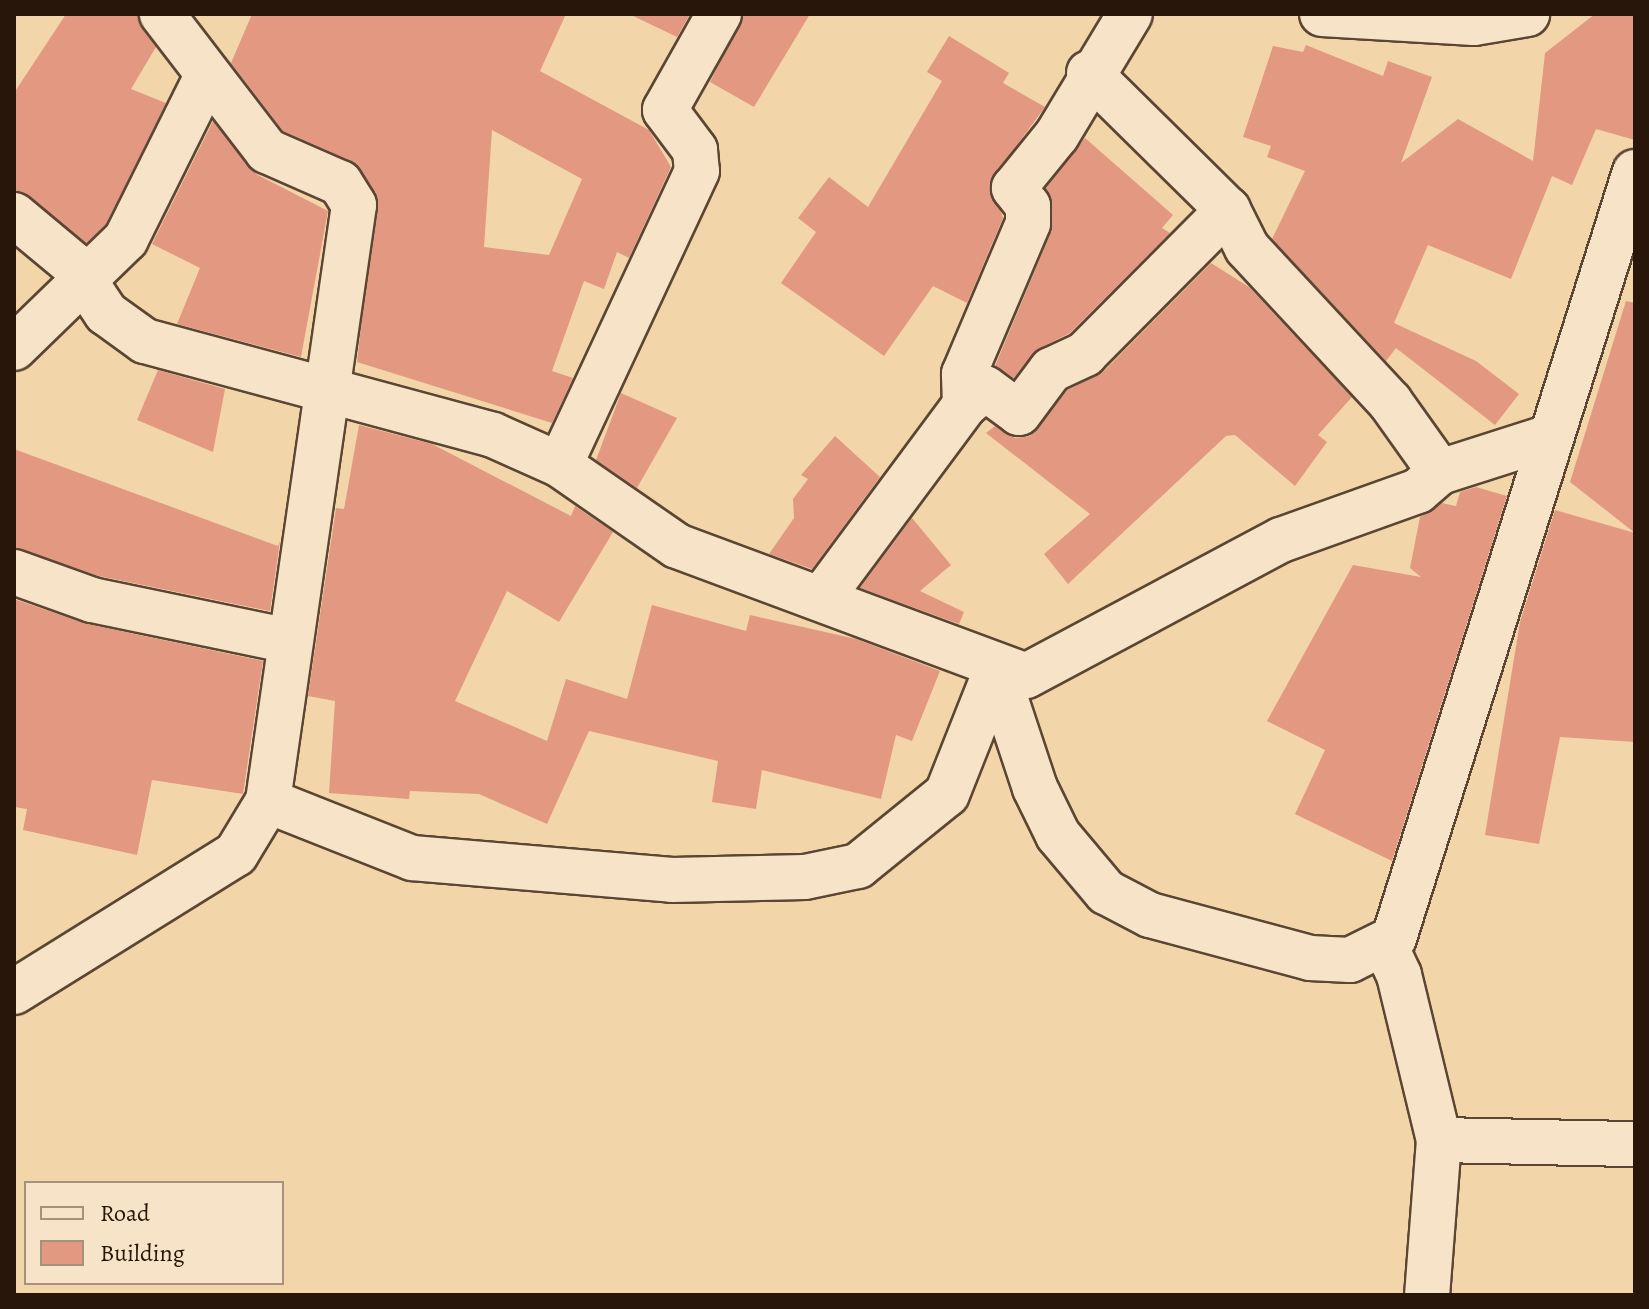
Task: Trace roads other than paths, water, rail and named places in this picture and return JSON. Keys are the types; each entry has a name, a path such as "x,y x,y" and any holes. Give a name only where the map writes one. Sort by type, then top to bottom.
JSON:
{"street":[{"path":"14,992 236,854 268,801 353,197 340,183 267,151 206,78 162,14"},
{"path":"560,465 697,171 695,150 665,110 719,14"},
{"path":"965,405 964,374 1028,223 1028,206 1014,188 1057,135 1089,73 1130,14"},
{"path":"1322,14 1474,23 1527,14"},
{"path":"1089,73 1228,210 1247,248 1390,402 1440,472"},
{"path":"14,348 86,282 126,239 206,78"},
{"path":"996,670 1035,788 1058,835 1106,892 1150,915 1310,958 1350,960 1385,945 1401,929 1550,437 1635,172"},
{"path":"823,596 965,405 985,388 1019,413 1051,370 1085,354 1228,210"},
{"path":"14,215 86,282 106,313 145,341 493,435 560,465 677,546 823,596 996,670 1026,676 1281,540 1418,491 1440,472 1550,437"},
{"path":"14,572 92,600 290,641"},
{"path":"268,801 412,858 672,880 805,877 858,866 947,794 996,670"},
{"path":"1385,945 1399,975 1439,1140 1427,1295"},
{"path":"1439,1140 1635,1144"}]}
